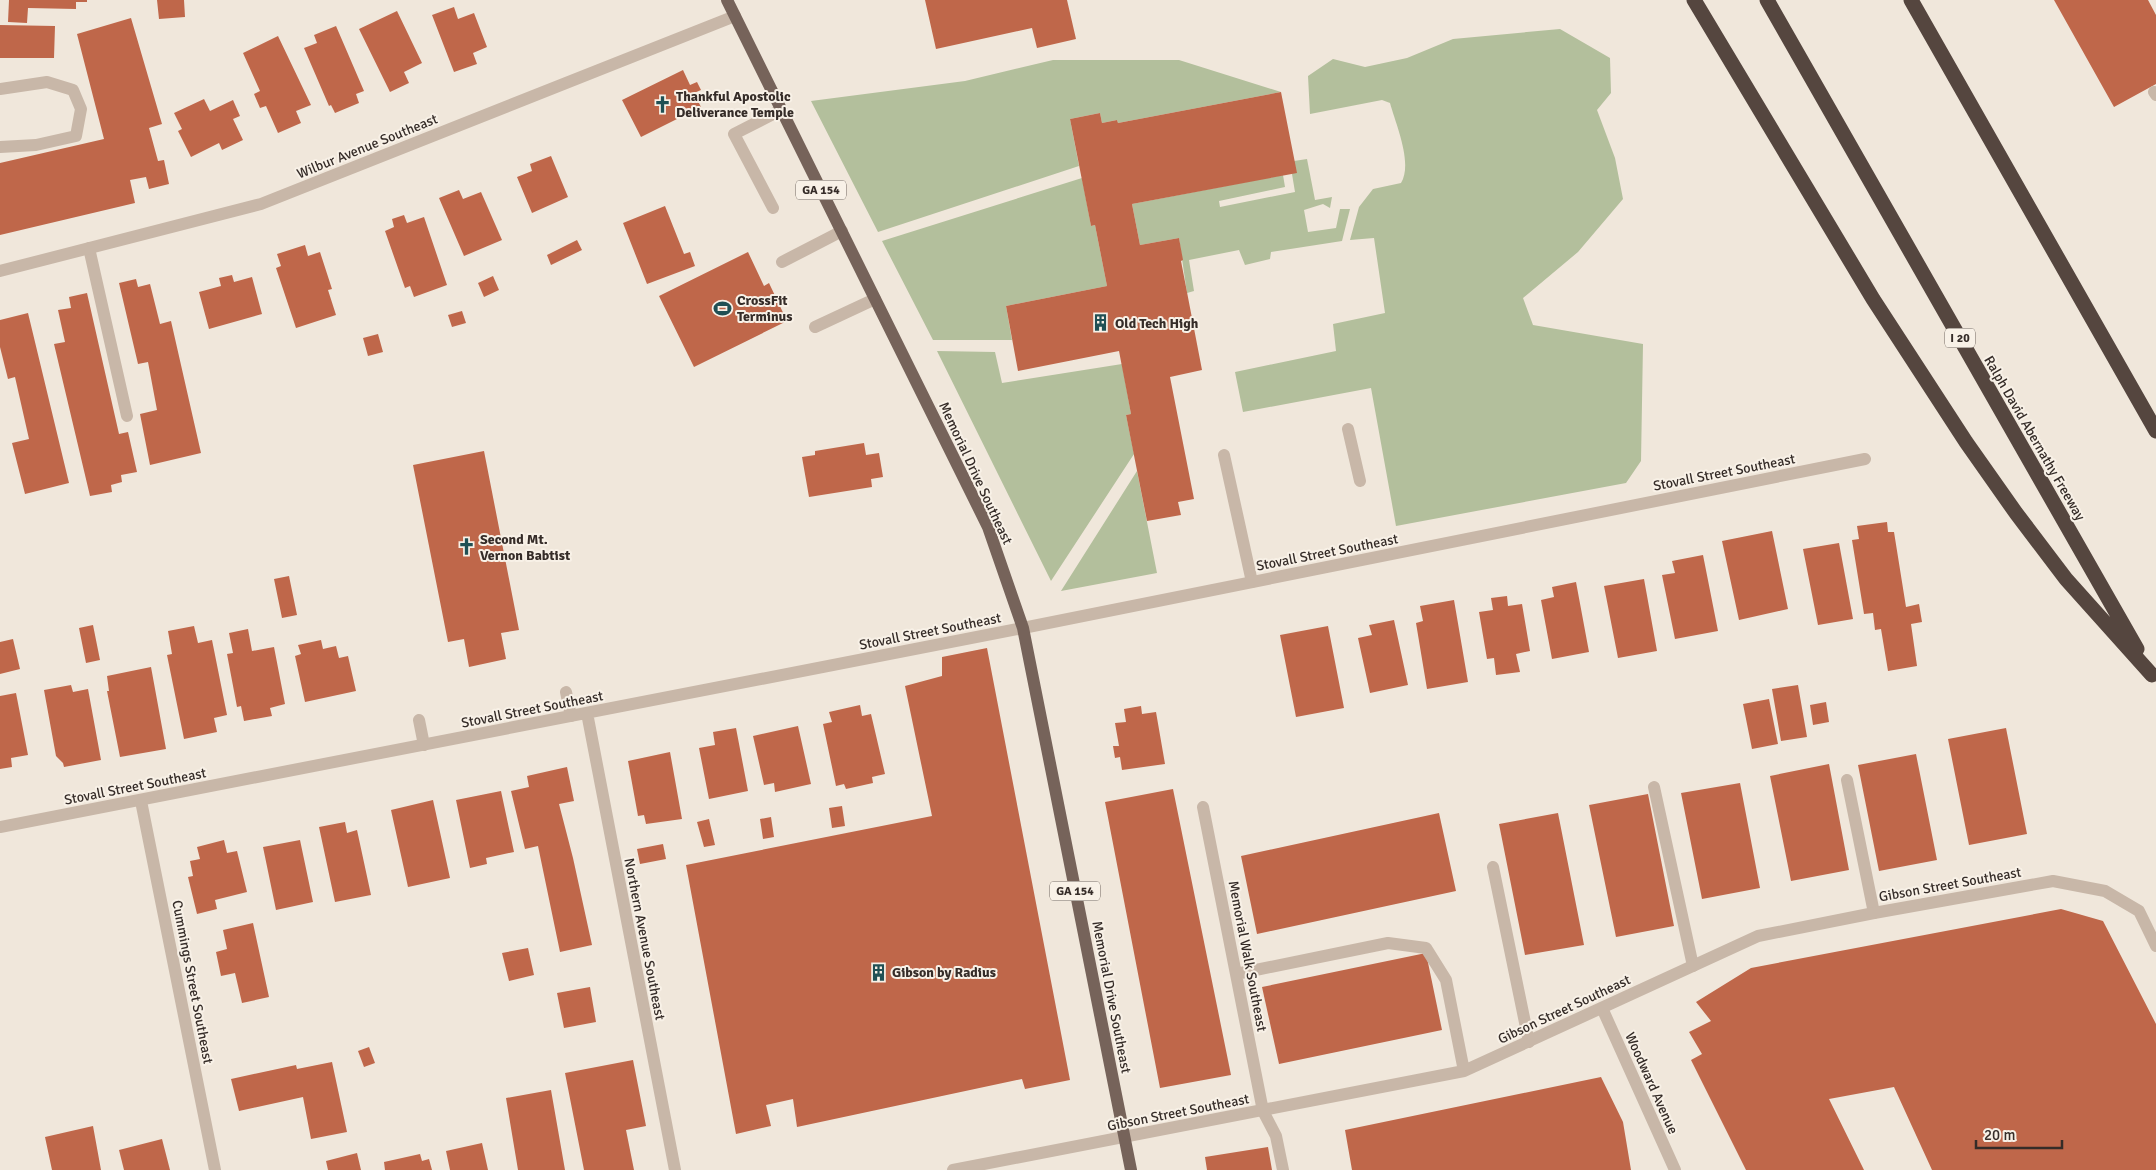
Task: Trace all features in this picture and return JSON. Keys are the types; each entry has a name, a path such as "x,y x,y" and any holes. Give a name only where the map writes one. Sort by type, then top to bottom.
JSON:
{"highway":[{"path":"1694,0 1873,299 1966,442 2066,579 2154,679"},
{"name":"Ralph David Abernathy Freeway","path":"1767,0 2154,679"},
{"path":"1911,0 1958,86 2156,431"},
{"path":"1921,0 1958,86"}],"main road":[{"name":"Memorial Drive Southeast","path":"727,0 988,528 1023,628 1131,1170"}],"street":[{"name":"Wilbur Avenue Southeast","path":"0,271 261,204 735,16"},
{"path":"0,89 47,82 73,90 81,109 76,136 36,145 0,147"},
{"path":"773,208 734,134 781,110"},
{"path":"782,262 842,231"},
{"path":"89,248 127,416"},
{"path":"815,327 875,299"},
{"path":"1348,429 1360,481"},
{"path":"1224,455 1252,582"},
{"name":"Stovall Street Southeast","path":"0,827 1023,628 1864,460"},
{"path":"566,692 571,716"},
{"name":"Northern Avenue Southeast","path":"587,713 675,1170"},
{"path":"418,720 424,745"},
{"path":"1847,780 1874,913"},
{"path":"1654,787 1693,966"},
{"name":"Cummings Street Southeast","path":"141,801 215,1170"},
{"name":"Memorial Walk Southeast","path":"1203,807 1262,1111 1276,1136 1283,1170"},
{"path":"1493,867 1529,1042"},
{"name":"Gibson Street Southeast","path":"955,1170 1464,1072 1758,936 1874,913 2053,881 2105,891 2139,911 2156,946"},
{"path":"1236,974 1388,943 1426,948 1446,980 1464,1072"},
{"name":"Woodward Avenue","path":"1602,1008 1675,1170"}],"green space":[{"path":"1560,29 1610,58 1611,93 1597,110 1615,158 1623,199 1578,252 1523,298 1533,325 1643,344 1641,461 1626,483 1396,526 1371,388 1243,412 1235,372 1336,351 1333,324 1385,313 1374,238 1350,240 1359,207 1373,189 1401,183 1404,175 1405,165 1402,144 1390,103 1382,100 1310,114 1308,76 1333,59 1365,67 1407,58 1453,39"},
{"path":"1053,60 1179,60 1281,92 1118,123 1117,120 1102,123 1100,113 1070,119 1079,166 878,232 811,101 965,81"},
{"path":"1307,159 1315,200 1332,197 1330,208 1323,204 1304,210 1308,232 1336,228 1340,209 1350,209 1342,241 1271,252 1270,259 1245,265 1239,250 1189,260 1194,291 1187,293 1179,238 1140,245 1132,204 1283,175 1285,187 1219,201 1220,207 1295,192 1292,174 1294,161"},
{"path":"1082,178 1091,226 1095,225 1107,286 1006,306 1012,340 933,340 882,241"},
{"path":"937,351 995,352 1002,383 1122,364 1131,414 1126,415 1134,454 1051,581"},
{"path":"1137,471 1157,573 1061,591"}],"building":[{"path":"9,0 87,0 87,2 76,2 76,9 28,8 27,23 8,22"},
{"path":"157,0 184,0 185,17 159,19"},
{"path":"925,0 1067,0 1076,39 1037,48 1032,28 936,49"},
{"path":"2054,0 2148,0 2156,15 2156,84 2114,107"},
{"path":"454,7 458,19 474,13 487,47 473,53 477,64 454,72 432,15"},
{"path":"397,11 422,63 404,72 409,83 390,92 359,29"},
{"path":"131,18 162,124 149,128 158,161 164,160 169,184 149,189 146,177 130,180 135,203 0,235 0,163 104,139 77,34"},
{"path":"0,25 55,26 54,58 0,58"},
{"path":"336,26 364,91 356,94 359,103 335,113 331,105 329,106 304,48 317,43 314,35"},
{"path":"278,36 311,105 296,111 301,123 278,133 266,106 260,108 254,94 260,91 243,53"},
{"name":"Thankful Apostolic Deliverance Temple","path":"683,70 690,85 697,82 701,90 694,93 701,107 641,137 622,100"},
{"name":"Old Tech High","path":"1281,92 1297,173 1132,204 1140,245 1179,238 1183,260 1181,261 1202,370 1170,377 1194,499 1178,502 1181,515 1147,521 1126,415 1131,414 1119,351 1018,371 1006,306 1107,286 1095,225 1091,226 1070,119 1100,113 1102,123 1117,120 1118,123"},
{"path":"204,99 210,111 233,100 240,116 233,119 243,140 222,150 219,143 191,157 178,131 182,129 174,113"},
{"path":"551,156 568,197 532,213 517,177 532,171 530,164"},
{"path":"459,190 463,199 481,192 502,240 464,256 439,198"},
{"path":"665,206 684,254 690,252 695,266 647,284 623,223"},
{"path":"404,215 407,223 424,217 447,285 414,297 410,286 405,288 385,231 394,227 392,219"},
{"path":"577,240 582,250 551,265 547,255"},
{"path":"305,245 308,256 320,252 332,289 328,290 336,315 296,328 276,268 281,266 277,254"},
{"name":"CrossFit Terminus","path":"748,252 764,286 769,283 787,321 694,367 659,296"},
{"path":"232,275 234,282 252,277 262,314 209,329 199,292 221,286 219,278"},
{"path":"493,276 499,290 484,297 478,283"},
{"path":"136,279 138,287 150,284 160,324 171,321 201,453 150,465 140,414 157,410 148,362 138,364 119,283"},
{"path":"87,293 119,434 128,432 137,472 121,475 122,482 111,485 112,492 90,496 54,344 65,342 58,310 71,308 69,297"},
{"path":"462,311 466,323 452,327 448,315"},
{"path":"28,313 69,483 25,494 12,443 29,439 15,377 8,379 0,347 0,320"},
{"path":"378,334 383,352 368,356 363,338"},
{"path":"864,443 866,455 879,453 883,477 871,479 872,487 809,497 802,457 815,455 815,451"},
{"name":"Second Mt. Vernon Babtist","path":"484,451 519,630 501,633 506,659 469,667 464,639 448,642 413,465"},
{"path":"1887,522 1888,532 1894,532 1906,607 1919,604 1922,622 1911,624 1917,666 1888,671 1881,629 1875,630 1873,613 1864,614 1852,540 1859,539 1857,526"},
{"path":"1772,531 1788,609 1739,620 1722,541"},
{"path":"1839,543 1853,619 1818,625 1803,549"},
{"path":"1703,555 1718,631 1675,639 1662,575 1675,573 1672,561"},
{"path":"289,576 297,615 282,618 274,579"},
{"path":"1644,579 1657,651 1618,658 1604,586"},
{"path":"1576,582 1589,652 1552,659 1541,600 1554,597 1552,587"},
{"path":"1507,596 1508,606 1522,604 1530,651 1516,654 1520,672 1496,675 1494,658 1487,659 1479,612 1493,610 1491,598"},
{"path":"1454,600 1468,682 1427,689 1416,623 1423,621 1420,606"},
{"path":"1394,620 1408,685 1370,693 1358,638 1372,635 1369,625"},
{"path":"93,625 100,660 86,663 79,628"},
{"path":"194,626 198,643 212,640 227,715 214,718 217,732 184,739 167,655 172,654 168,631"},
{"path":"1328,626 1344,708 1296,717 1280,635"},
{"path":"248,629 252,651 274,647 285,704 270,708 272,716 244,721 241,706 237,707 227,654 233,653 229,633"},
{"path":"13,639 20,669 0,674 0,642"},
{"path":"321,640 323,649 336,646 339,658 348,656 356,691 305,702 295,656 301,654 298,645"},
{"name":"Gibson by Radius","path":"987,648 1070,1080 1025,1089 1022,1079 797,1127 793,1099 766,1105 771,1126 736,1134 686,865 932,816 905,686 942,676 942,657"},
{"path":"151,667 166,749 120,757 107,691 109,691 107,676"},
{"path":"71,685 73,692 88,689 101,760 64,767 63,763 56,756 44,690"},
{"path":"1798,685 1807,737 1781,741 1772,689"},
{"path":"16,693 28,755 11,758 12,767 0,769 0,696"},
{"path":"1769,699 1778,744 1752,749 1743,704"},
{"path":"1826,702 1829,722 1813,725 1810,705"},
{"path":"860,705 862,716 871,714 885,774 872,777 873,783 846,789 844,784 836,786 823,724 832,722 829,712"},
{"path":"1141,706 1142,714 1156,712 1165,764 1122,770 1120,757 1115,758 1113,746 1119,746 1115,723 1126,722 1124,709"},
{"path":"798,726 811,784 775,792 774,783 764,785 753,736"},
{"path":"736,728 748,791 709,799 699,748 715,745 713,732"},
{"path":"2006,728 2027,834 1969,845 1948,739"},
{"path":"670,752 682,819 646,824 644,815 638,816 628,761"},
{"path":"1916,754 1937,860 1879,871 1858,765"},
{"path":"1829,764 1849,870 1791,881 1770,776"},
{"path":"567,767 574,801 559,804 592,945 560,952 538,846 525,849 511,791 529,787 527,776"},
{"path":"1740,783 1760,888 1702,899 1681,793"},
{"path":"1173,789 1231,1075 1160,1088 1105,802"},
{"path":"501,791 514,852 486,858 487,864 470,868 456,800"},
{"path":"1648,794 1674,926 1616,937 1589,805"},
{"path":"433,800 450,878 408,887 391,810"},
{"path":"842,806 845,826 832,828 829,808"},
{"path":"1439,813 1456,891 1257,934 1241,856"},
{"path":"1558,813 1584,945 1525,955 1499,824"},
{"path":"771,817 774,837 763,839 760,819"},
{"path":"709,819 715,845 704,847 697,822"},
{"path":"345,822 347,833 357,830 371,895 335,902 319,827"},
{"path":"224,840 227,853 237,851 247,892 215,900 217,909 197,914 188,877 193,876 190,861 200,859 197,847"},
{"path":"300,840 313,902 276,910 263,847"},
{"path":"663,844 666,859 640,864 637,849"},
{"path":"2061,909 2103,921 2156,1024 2156,1170 1932,1170 1894,1087 1829,1099 1864,1170 1746,1170 1691,1060 1702,1054 1689,1032 1711,1021 1696,1002 1751,968"},
{"path":"253,923 269,997 242,1003 235,973 221,976 216,952 227,949 223,930"},
{"path":"528,948 534,975 509,981 502,953"},
{"path":"1426,953 1442,1030 1279,1064 1262,987"},
{"path":"590,987 596,1022 564,1028 557,993"},
{"path":"369,1047 375,1063 364,1067 358,1051"},
{"path":"633,1060 646,1126 626,1130 634,1170 584,1170 565,1073"},
{"path":"332,1062 347,1132 311,1139 303,1097 239,1111 231,1079 296,1065 297,1069"},
{"path":"1601,1077 1623,1122 1631,1170 1352,1170 1345,1130"},
{"path":"551,1090 565,1170 518,1170 506,1098"},
{"path":"93,1126 101,1170 52,1170 45,1137"},
{"path":"162,1139 170,1170 124,1170 119,1150"},
{"path":"482,1143 488,1170 450,1170 446,1151"},
{"path":"1268,1147 1272,1170 1207,1170 1205,1157"},
{"path":"357,1153 361,1170 328,1170 326,1161"},
{"path":"420,1154 422,1161 429,1159 432,1170 385,1170 384,1162"}],"place":[{"name":"Thankful Apostolic Deliverance Temple","path":"662,104"},
{"name":"CrossFit Terminus","path":"723,308"},
{"name":"Old Tech High","path":"1101,323"},
{"name":"Second Mt. Vernon Babtist","path":"466,547"},
{"name":"Gibson by Radius","path":"878,972"}]}
